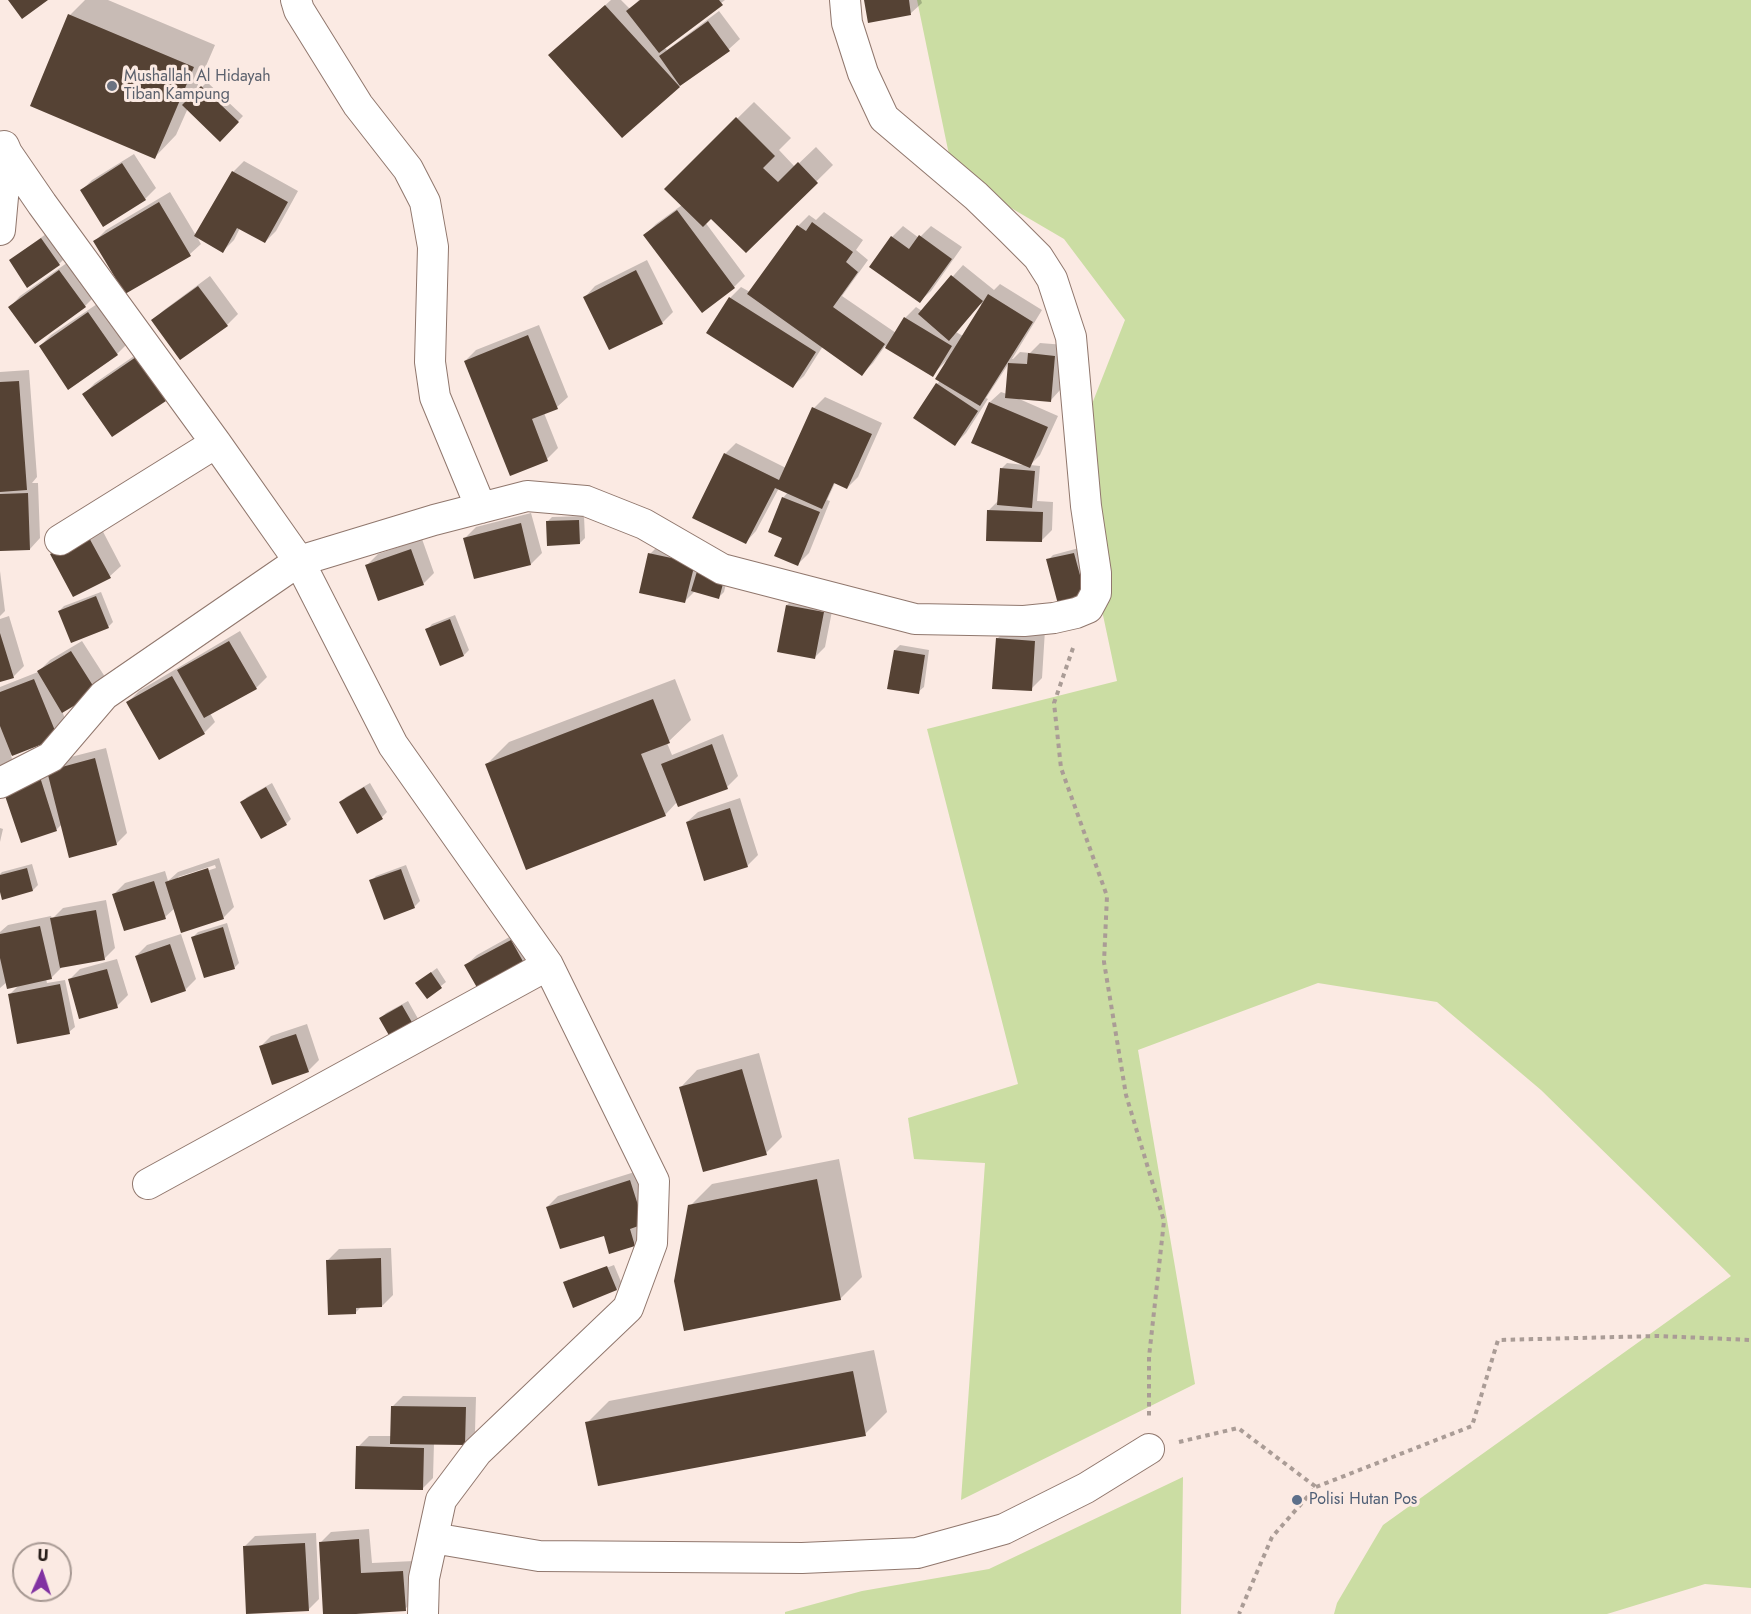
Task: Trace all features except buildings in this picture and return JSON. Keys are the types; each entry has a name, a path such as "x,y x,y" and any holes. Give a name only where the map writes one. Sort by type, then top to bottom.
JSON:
{"street":[{"path":"296,0 299,10 358,105 408,169 425,202 433,248 430,362 435,397 481,508"},
{"path":"0,783 51,757 104,695 299,561 527,496 586,501 644,524 722,569 915,619 1024,621 1054,618 1088,608 1096,594 1096,573 1086,506 1071,337 1052,279 1038,256 976,196 884,118 863,73 847,23 845,0"},
{"path":"0,230 3,144"},
{"path":"3,144 42,204 299,561 393,745 548,965 654,1181 652,1243 628,1308 477,1452 441,1500 424,1578 423,1614"},
{"path":"60,540 216,443"},
{"path":"148,1184 548,965"},
{"path":"433,1538 539,1556 802,1558 917,1553 1004,1528 1086,1488 1149,1449"}],"path":[{"path":"1088,608 1054,703 1061,768 1107,897 1104,962 1126,1095 1164,1221 1149,1357 1149,1449 1238,1428 1316,1487"},
{"path":"1239,1614 1272,1537 1316,1487 1473,1426 1498,1340 1658,1336 1751,1340"}],"green space":[{"path":"917,0 1751,0 1751,1588 1705,1584 1607,1614 1334,1614 1337,1603 1383,1525 1731,1276 1541,1090 1437,1002 1318,983 1138,1050 1195,1384 961,1500 985,1163 914,1159 908,1118 1018,1084 927,729 1117,681 1070,460 1125,320 1064,239 953,174"},
{"path":"1183,1477 1181,1614 785,1614 785,1612 862,1591 989,1569"}],"place":[{"name":"Mushallah Al Hidayah Tiban Kampung","path":"112,86"},
{"name":"Polisi Hutan Pos","path":"1297,1500"}]}
